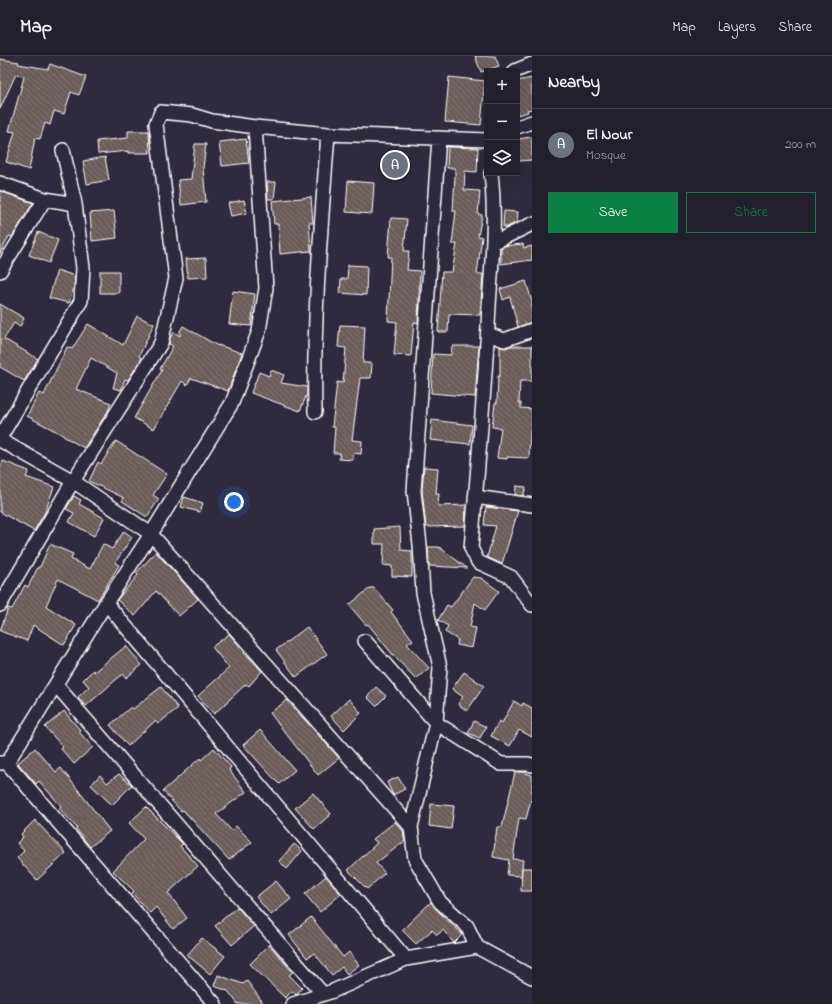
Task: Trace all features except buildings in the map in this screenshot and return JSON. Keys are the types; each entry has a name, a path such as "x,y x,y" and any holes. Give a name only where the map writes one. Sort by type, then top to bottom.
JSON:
{"street":[{"path":"520,69 532,64"},
{"path":"0,604 73,481 161,343 176,278 156,124 161,112 192,115 212,121 255,127 328,134 484,140"},
{"path":"520,126 532,122"},
{"path":"215,1004 3,763 56,685 232,403 259,331 266,288 255,127"},
{"path":"315,412 314,377 318,269 328,134"},
{"path":"439,138 414,491 420,545 423,593 440,667 436,723 411,827 415,860 440,902 467,926 477,947 532,977"},
{"path":"63,150 75,204 83,268 81,301 0,439 73,481 151,534 411,827"},
{"path":"491,176 493,187 493,243 488,334 471,548 478,562 511,578 532,605"},
{"path":"0,183 45,199 75,204"},
{"path":"0,272 45,199"},
{"path":"493,243 532,224"},
{"path":"488,334 504,340 532,330"},
{"path":"475,497 532,505"},
{"path":"106,603 406,959"},
{"path":"365,641 436,723 501,764 532,765"},
{"path":"56,685 323,994"},
{"path":"293,1004 323,994 406,959 477,947"}],"place":[{"name":"El Nour","path":"395,165"}]}
